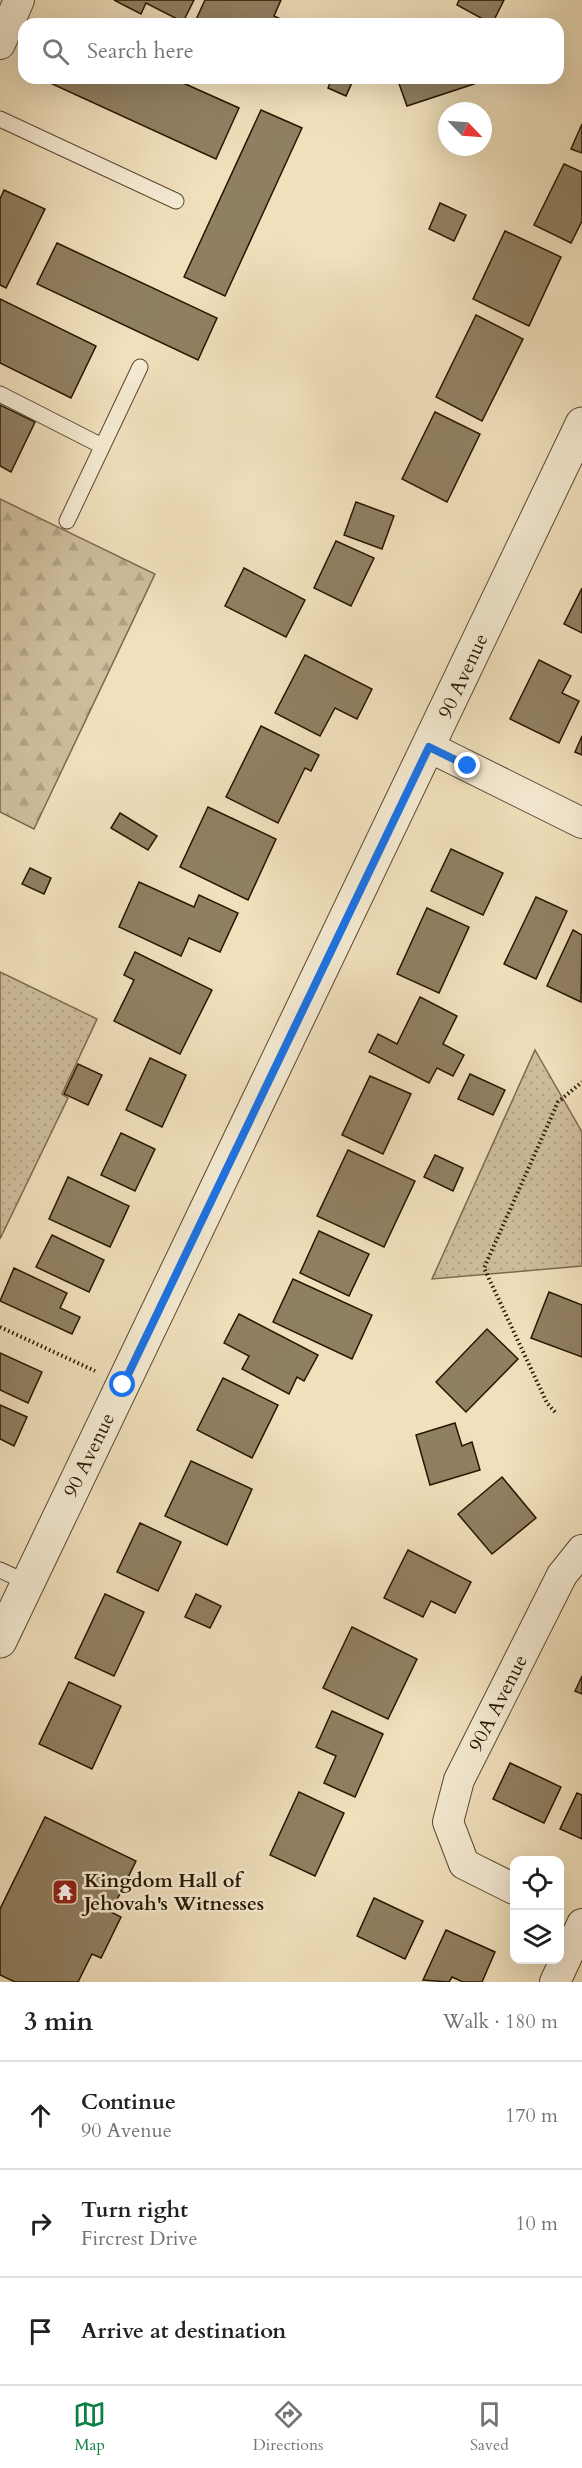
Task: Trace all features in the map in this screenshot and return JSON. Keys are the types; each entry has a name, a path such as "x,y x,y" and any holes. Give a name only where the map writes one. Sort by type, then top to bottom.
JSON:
{"street":[{"path":"0,44 19,0"},
{"name":"90 Avenue","path":"0,1641 14,1576 429,747 582,424"},
{"path":"429,747 582,824"},
{"name":"90A Avenue","path":"510,1886 464,1864 448,1822 459,1779 562,1575 582,1550"},
{"path":"555,1982 582,1922 564,1912"}],"lane":[{"path":"0,119 176,201"},
{"path":"67,521 140,367"},
{"path":"0,394 102,446"}],"path":[{"path":"555,1412 547,1403 484,1268 558,1102 582,1082"},
{"path":"0,1326 95,1371"}],"green space":[{"path":"0,499 155,574 34,829 0,812"},
{"path":"0,972 97,1019 62,1094 68,1098 0,1239"},
{"path":"535,1050 582,1132 582,1266 432,1279"}],"building":[{"path":"114,0 194,0 185,18 175,18 146,3 141,14"},
{"path":"205,0 281,0 274,16 278,18 197,18"},
{"path":"459,0 504,0 495,18 481,18 457,5"},
{"path":"52,84 185,84 239,108 216,159"},
{"path":"330,84 351,84 346,96 328,88"},
{"path":"399,84 474,84 407,106"},
{"path":"261,110 302,128 225,296 184,277"},
{"path":"582,124 582,153 571,149"},
{"path":"564,164 582,172 582,221 571,243 534,225"},
{"path":"4,190 45,209 6,288 0,285 0,199"},
{"path":"440,203 466,215 454,241 429,229"},
{"path":"505,231 561,257 529,326 473,299"},
{"path":"57,243 217,318 198,360 37,284"},
{"path":"0,299 96,346 71,398 0,363"},
{"path":"476,315 523,339 482,421 436,397"},
{"path":"0,405 35,422 11,472 0,466"},
{"path":"435,412 480,434 447,502 402,479"},
{"path":"356,502 394,516 382,549 344,535"},
{"path":"336,541 374,558 351,606 314,588"},
{"path":"244,568 305,600 286,637 225,606"},
{"path":"582,588 582,633 564,624"},
{"path":"305,655 372,689 357,719 335,708 320,736 275,713"},
{"path":"539,660 571,676 562,693 579,701 559,743 510,719"},
{"path":"261,726 319,755 311,771 305,768 278,823 226,797"},
{"path":"582,736 582,755 575,752"},
{"path":"208,807 276,839 248,900 180,867"},
{"path":"120,813 157,836 148,850 111,828"},
{"path":"451,849 503,873 483,915 431,891"},
{"path":"30,868 51,878 44,894 22,884"},
{"path":"139,882 194,907 199,895 238,913 220,952 189,938 181,956 119,927"},
{"path":"536,897 567,911 536,979 504,964"},
{"path":"427,908 469,927 439,993 397,974"},
{"path":"573,930 582,935 581,1002 547,986"},
{"path":"135,952 212,990 180,1054 114,1021 134,980 124,975"},
{"path":"420,997 457,1016 443,1044 464,1055 453,1076 437,1068 429,1083 369,1052 378,1034 397,1044"},
{"path":"150,1058 186,1075 162,1127 126,1110"},
{"path":"78,1064 102,1075 88,1105 64,1094"},
{"path":"470,1074 505,1090 493,1115 458,1099"},
{"path":"370,1076 411,1094 383,1154 342,1135"},
{"path":"121,1133 155,1149 135,1191 101,1175"},
{"path":"348,1150 415,1181 384,1247 317,1216"},
{"path":"435,1155 463,1168 453,1191 424,1177"},
{"path":"68,1177 129,1206 110,1247 49,1219"},
{"path":"319,1231 369,1254 349,1296 300,1273"},
{"path":"52,1235 104,1260 89,1292 36,1267"},
{"path":"14,1268 67,1293 60,1308 80,1317 72,1334 0,1301"},
{"path":"293,1279 372,1315 352,1359 273,1322"},
{"path":"549,1292 582,1305 582,1357 531,1338"},
{"path":"239,1314 318,1355 304,1381 297,1377 289,1394 242,1369 249,1356 224,1343"},
{"path":"487,1329 518,1359 466,1412 436,1382"},
{"path":"0,1353 42,1372 28,1403 0,1390"},
{"path":"223,1378 278,1405 252,1458 197,1430"},
{"path":"0,1405 27,1417 14,1446 0,1439"},
{"path":"455,1423 462,1446 472,1442 480,1470 430,1485 416,1435"},
{"path":"191,1461 252,1489 227,1545 165,1516"},
{"path":"502,1477 536,1518 492,1554 458,1514"},
{"path":"140,1523 181,1542 158,1591 117,1572"},
{"path":"408,1550 471,1582 455,1613 431,1601 423,1617 384,1598"},
{"path":"105,1594 144,1612 114,1676 75,1658"},
{"path":"196,1594 221,1606 210,1628 185,1617"},
{"path":"352,1627 417,1659 388,1719 323,1688"},
{"path":"582,1676 582,1694 575,1691"},
{"path":"69,1682 121,1706 92,1769 39,1744"},
{"path":"332,1711 383,1734 355,1797 324,1783 336,1756 316,1747"},
{"path":"510,1763 561,1787 544,1823 493,1799"},
{"path":"299,1792 344,1813 315,1876 270,1855"},
{"path":"577,1793 582,1795 582,1839 560,1829"},
{"name":"Kingdom Hall of Jehovah's Witnesses","path":"45,1817 136,1861 111,1912 121,1917 101,1958 92,1954 78,1982 15,1982 0,1975 0,1909"},
{"path":"374,1898 423,1921 405,1959 357,1936"},
{"path":"446,1930 495,1952 482,1982 463,1982 452,1977 449,1982 423,1980"}],"place":[{"name":"Kingdom Hall of Jehovah's Witnesses","path":"65,1892"}],"route":[{"path":"123,1385 429,747 468,766"}]}
